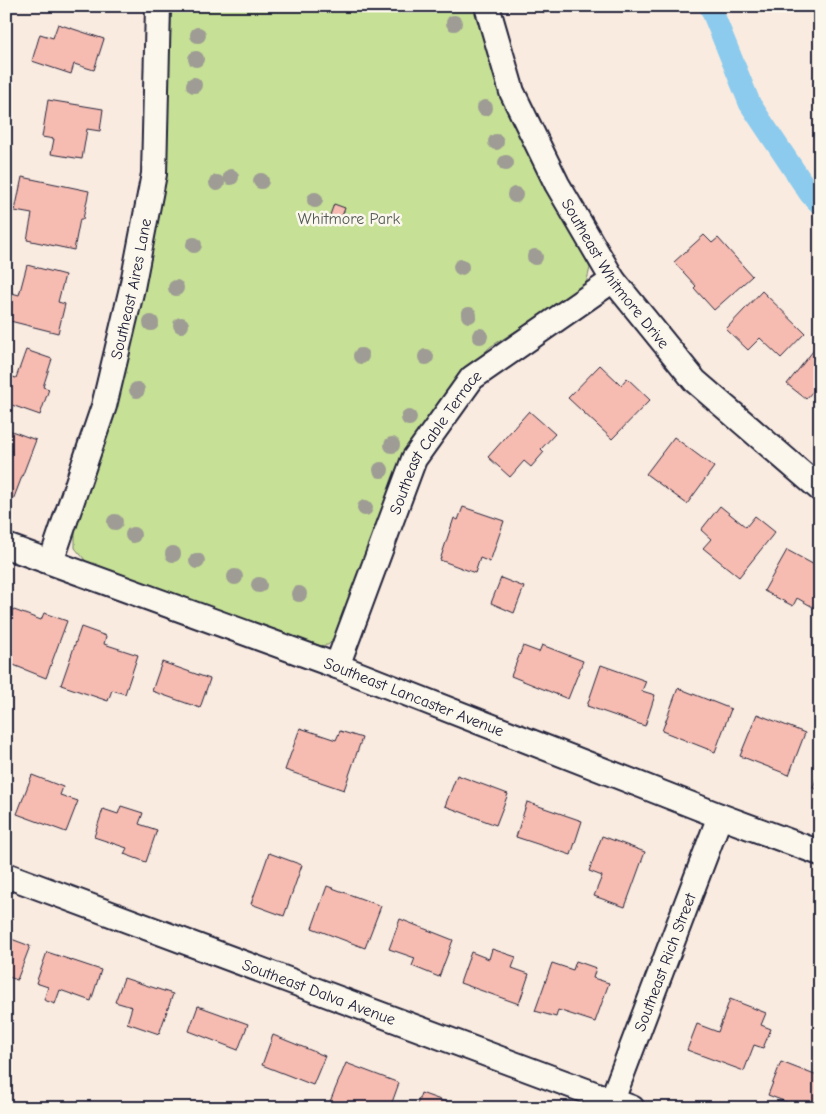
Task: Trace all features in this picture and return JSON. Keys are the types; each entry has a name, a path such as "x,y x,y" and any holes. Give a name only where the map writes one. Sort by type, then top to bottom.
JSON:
{"street":[{"name":"Southeast Aires Lane","path":"51,562 104,406 134,279 154,174 158,6"},
{"name":"Southeast Whitmore Drive","path":"487,6 512,92 558,184 613,280 695,381 820,489"},
{"name":"Southeast Cable Terrace","path":"338,666 414,459 425,443 472,378 613,280"},
{"name":"Southeast Lancaster Avenue","path":"6,546 338,666 720,816 820,853"},
{"name":"Southeast Rich Street","path":"617,1105 720,816"},
{"name":"Southeast Dalva Avenue","path":"6,875 617,1105"}],"green space":[{"name":"Whitmore Park","path":"172,6 477,6 514,122 590,268 586,284 572,296 490,347 457,379 338,635 328,645 307,647 90,566 75,548 75,531 117,388 155,237 163,172"}],"building":[{"path":"543,6 572,6 544,13"},
{"path":"58,24 104,39 94,70 74,64 71,74 32,61 40,34 53,38"},
{"path":"48,100 103,109 100,131 87,129 82,159 51,154 54,139 42,137"},
{"path":"22,177 89,191 83,219 80,219 74,250 27,240 32,214 15,211"},
{"path":"334,204 345,208 341,219 330,215"},
{"path":"704,235 712,243 718,238 752,276 714,310 694,288 696,286 674,262"},
{"path":"27,265 65,275 58,302 65,304 58,333 6,320 12,293 19,295"},
{"path":"762,291 805,333 781,358 760,338 748,350 726,329"},
{"path":"817,346 820,348 820,394 814,390 806,399 787,384"},
{"path":"26,350 52,359 43,387 49,389 40,415 6,403 6,375 16,378"},
{"path":"600,365 621,385 627,378 650,400 612,439 568,398"},
{"path":"529,411 555,434 541,449 544,452 531,467 524,461 510,477 488,457"},
{"path":"6,429 36,440 13,500 6,498"},
{"path":"674,437 714,467 687,504 646,474"},
{"path":"720,506 746,527 755,516 775,532 739,577 703,548 711,539 701,530"},
{"path":"463,507 504,521 490,562 480,558 475,573 440,560 454,518 458,520"},
{"path":"787,550 820,568 820,611 797,598 793,606 764,591"},
{"path":"501,578 524,587 514,613 491,603"},
{"path":"6,607 41,620 44,613 67,621 46,678 6,662"},
{"path":"81,627 106,636 104,644 138,655 125,694 112,690 108,701 61,685"},
{"path":"542,645 583,661 568,699 511,676 523,646 539,652"},
{"path":"162,662 210,679 200,708 152,691"},
{"path":"601,665 646,681 642,691 655,695 645,726 587,706"},
{"path":"678,688 731,709 715,752 662,731"},
{"path":"757,714 805,733 789,775 740,756"},
{"path":"300,728 336,740 340,731 362,738 344,790 285,770"},
{"path":"820,767 820,790 813,788"},
{"path":"32,775 63,787 60,795 78,801 66,832 17,814"},
{"path":"457,775 508,794 496,825 445,806"},
{"path":"527,802 582,821 571,855 516,837"},
{"path":"121,806 143,813 139,824 157,830 146,862 124,854 127,848 94,837 103,809 118,814"},
{"path":"602,836 645,852 625,907 594,896 602,876 589,871"},
{"path":"269,853 302,865 284,916 251,904"},
{"path":"327,886 381,906 365,948 312,928"},
{"path":"400,919 453,940 439,977 412,966 415,958 389,949"},
{"path":"6,937 30,946 17,980 6,976"},
{"path":"492,949 516,957 512,968 529,974 519,1004 460,983 471,952 489,959"},
{"path":"47,952 101,970 91,1001 60,990 55,1004 44,1000 48,987 36,983"},
{"path":"576,961 596,968 593,978 609,983 595,1022 558,1010 556,1017 535,1011 552,963 573,970"},
{"path":"124,978 173,994 159,1034 127,1023 132,1007 115,1002"},
{"path":"730,999 766,1013 761,1025 771,1029 763,1048 754,1045 744,1071 687,1050 697,1024 718,1032"},
{"path":"198,1006 248,1024 238,1050 189,1031"},
{"path":"273,1035 325,1056 313,1085 262,1065"},
{"path":"781,1062 820,1077 820,1108 802,1108 768,1095"},
{"path":"346,1063 399,1083 390,1108 371,1108 366,1106 365,1108 338,1108 329,1104"},
{"path":"421,1093 463,1108 416,1108"}],"waterway":[{"path":"710,6 750,104 810,194 820,204"}]}
